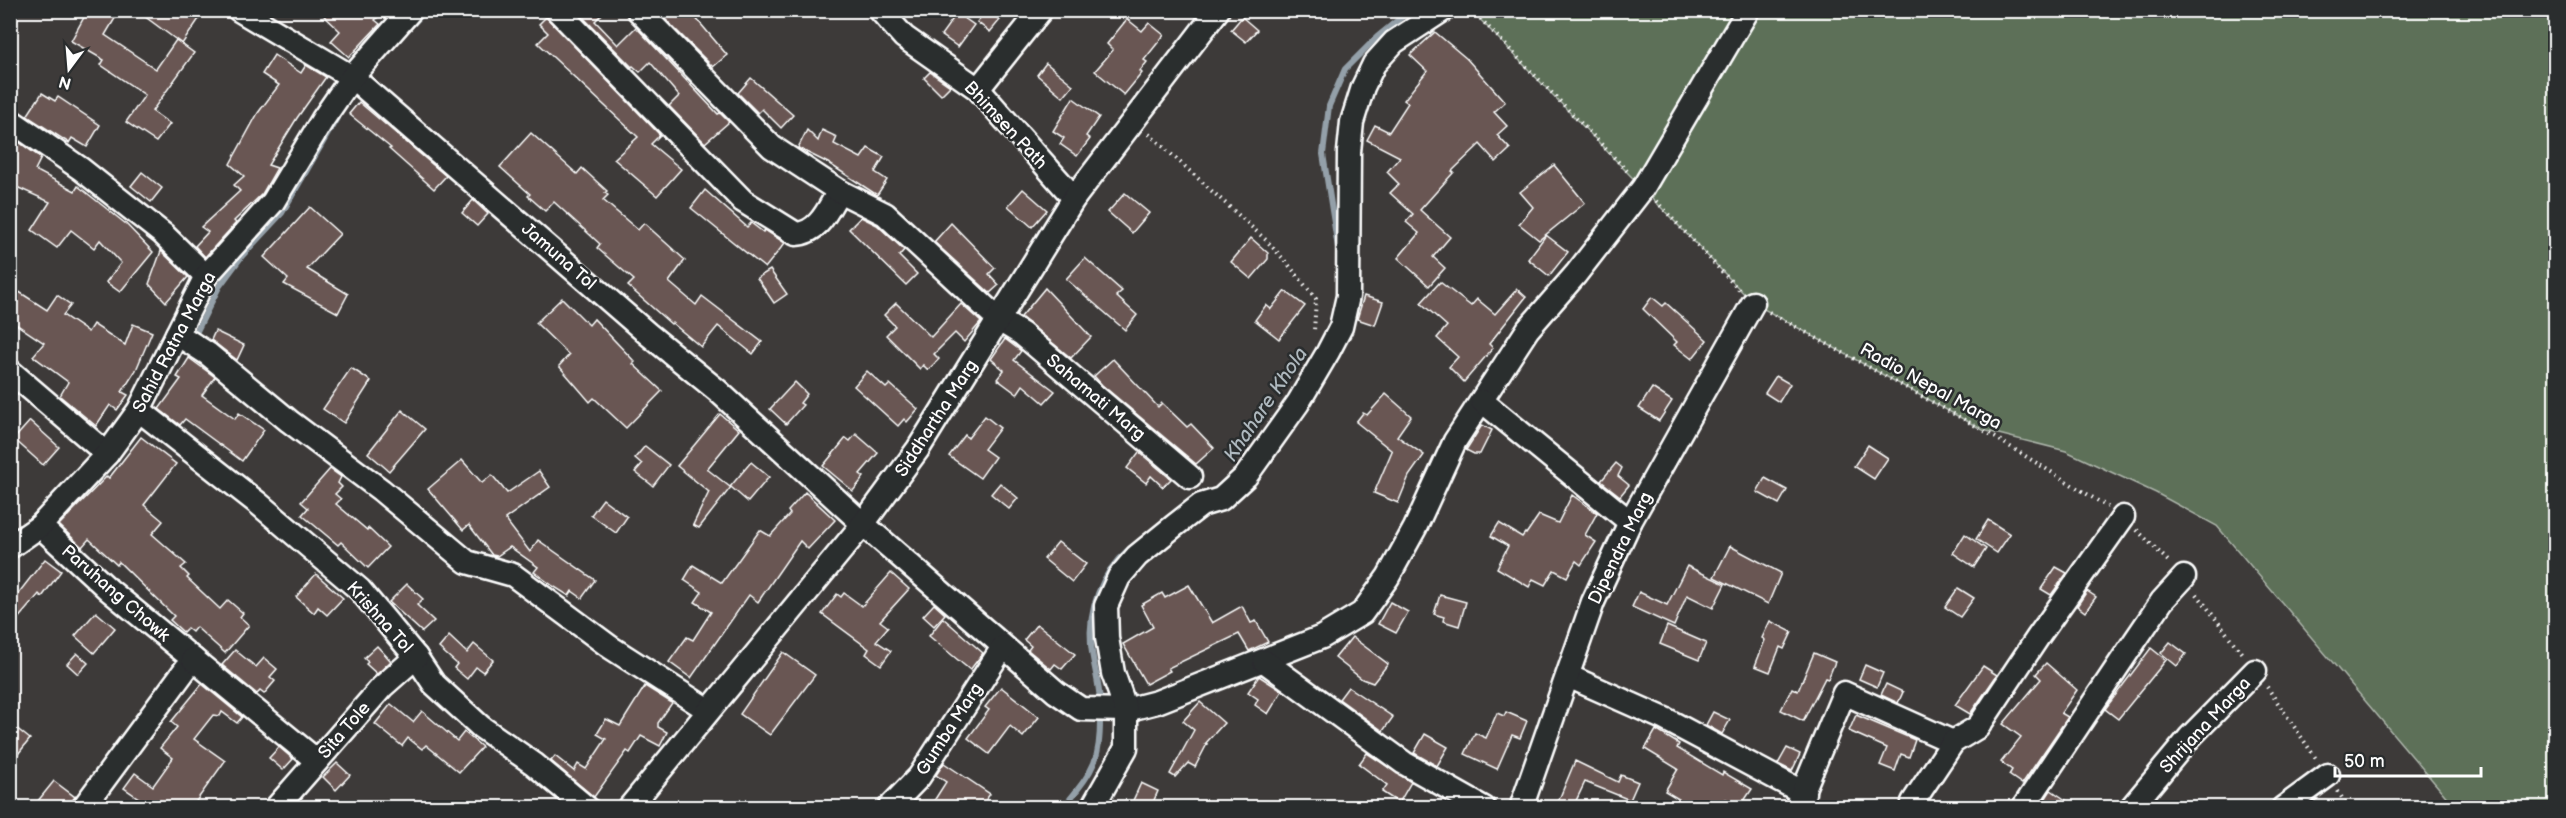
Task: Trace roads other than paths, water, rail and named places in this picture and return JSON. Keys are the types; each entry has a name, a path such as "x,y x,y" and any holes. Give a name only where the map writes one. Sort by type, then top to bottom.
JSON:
{"street":[{"name":"Jamuna Tol","path":"239,10 352,77 648,334 718,391 863,524 1056,692 1081,709 1120,710"},
{"name":"Sahid Ratna Marga","path":"10,547 40,526 107,454 139,410 206,276 273,202 323,119 352,77 411,10"},
{"path":"557,10 743,201 796,234 807,233 819,224 839,191"},
{"name":"Sahamati Marg","path":"638,10 772,147 839,191 885,214 999,320 1022,334 1190,477"},
{"name":"Bhimsen Path","path":"880,10 904,37 978,89 1074,198"},
{"path":"978,89 1041,10"},
{"name":"Siddhartha Marg","path":"630,807 863,524 918,449 1074,198 1218,10"},
{"path":"1092,807 1126,748 1107,638 1106,606 1119,577 1137,556 1201,505 1221,499 1246,476 1292,412 1328,352 1341,327 1348,296 1349,152 1352,122 1363,87 1374,64 1394,42 1443,10"},
{"path":"1120,710 1157,702 1264,661 1322,637 1362,613 1388,577 1415,528 1455,441 1528,329 1576,274 1643,188 1748,10"},
{"path":"10,120 81,169 163,234 206,276"},
{"name":"Dipendra Marg","path":"1521,807 1593,602 1630,522 1753,303"},
{"path":"177,334 208,354 289,421 381,490 467,562 513,575 610,647 708,710"},
{"path":"10,371 107,454"},
{"path":"1482,401 1630,522"},
{"name":"Krishna Tol","path":"139,410 259,504 360,590 416,657 434,684 481,727 534,764 586,807"},
{"path":"1913,807 1913,801 1953,742 1978,727 2123,517"},
{"name":"Paruhang Chowk","path":"40,526 110,590 317,761"},
{"path":"2023,807 2162,602 2184,577"},
{"name":"Gumba Marg","path":"889,807 919,777 1003,646"},
{"name":"Sita Tole","path":"276,807 382,687 416,657"},
{"path":"83,807 193,659"},
{"path":"1264,661 1404,763 1484,807"},
{"name":"Shrijana Marga","path":"2131,807 2190,737 2255,671"},
{"path":"1568,676 1665,719 1800,800 1844,693 1953,742"},
{"path":"2283,807 2328,775"}],"waterway":[{"path":"413,24 426,10"},
{"name":"Khahare Khola","path":"1338,248 1323,154 1329,106 1345,69 1377,37 1410,10"},
{"path":"195,335 219,287 242,256 282,213 337,118"},
{"name":"Khahare Khola","path":"1100,704 1091,645 1094,606 1110,570 1128,550"},
{"name":"Khahare Khola","path":"1063,808 1093,766 1099,745 1100,715"}]}
